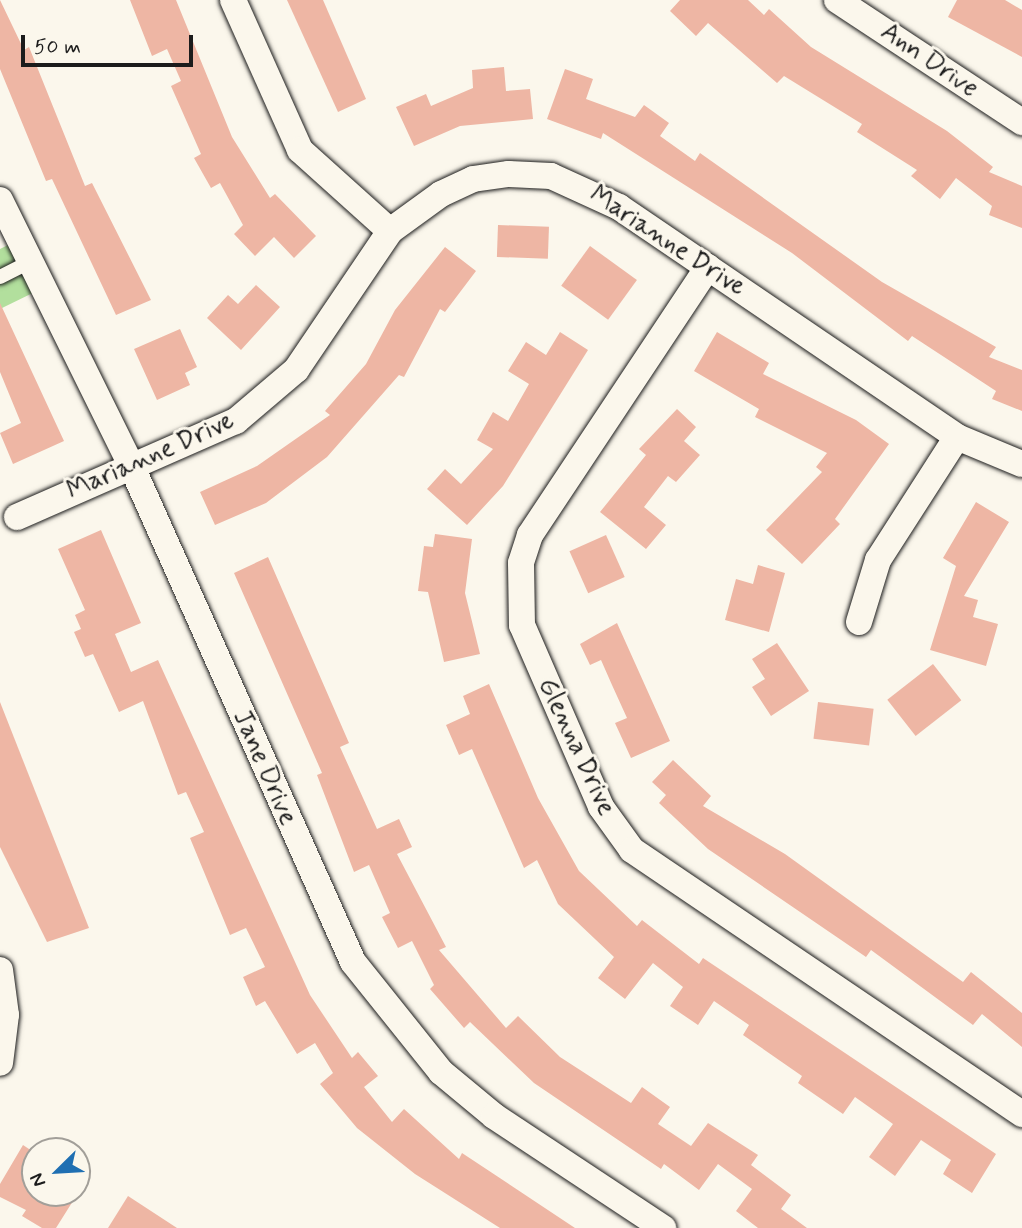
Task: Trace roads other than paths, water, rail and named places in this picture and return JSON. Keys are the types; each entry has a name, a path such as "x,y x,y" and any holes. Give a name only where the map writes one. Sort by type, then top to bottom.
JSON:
{"street":[{"path":"233,0 300,150 390,230"},
{"name":"Ann Drive","path":"837,0 1022,121"},
{"name":"Marianne Drive","path":"17,517 236,421 269,397 314,346 390,230 414,210 473,179 551,177 619,207 957,437 1022,464"},
{"name":"Jane Drive","path":"0,200 132,467 353,962 440,1072 494,1116 634,1220 663,1228"},
{"name":"Glenna Drive","path":"708,267 530,535 521,563 522,625 601,807 632,850 1022,1114"},
{"path":"859,622 878,560 957,437"},
{"path":"0,970 6,1016 0,1063"}],"lane":[{"path":"0,277 32,261"}]}
